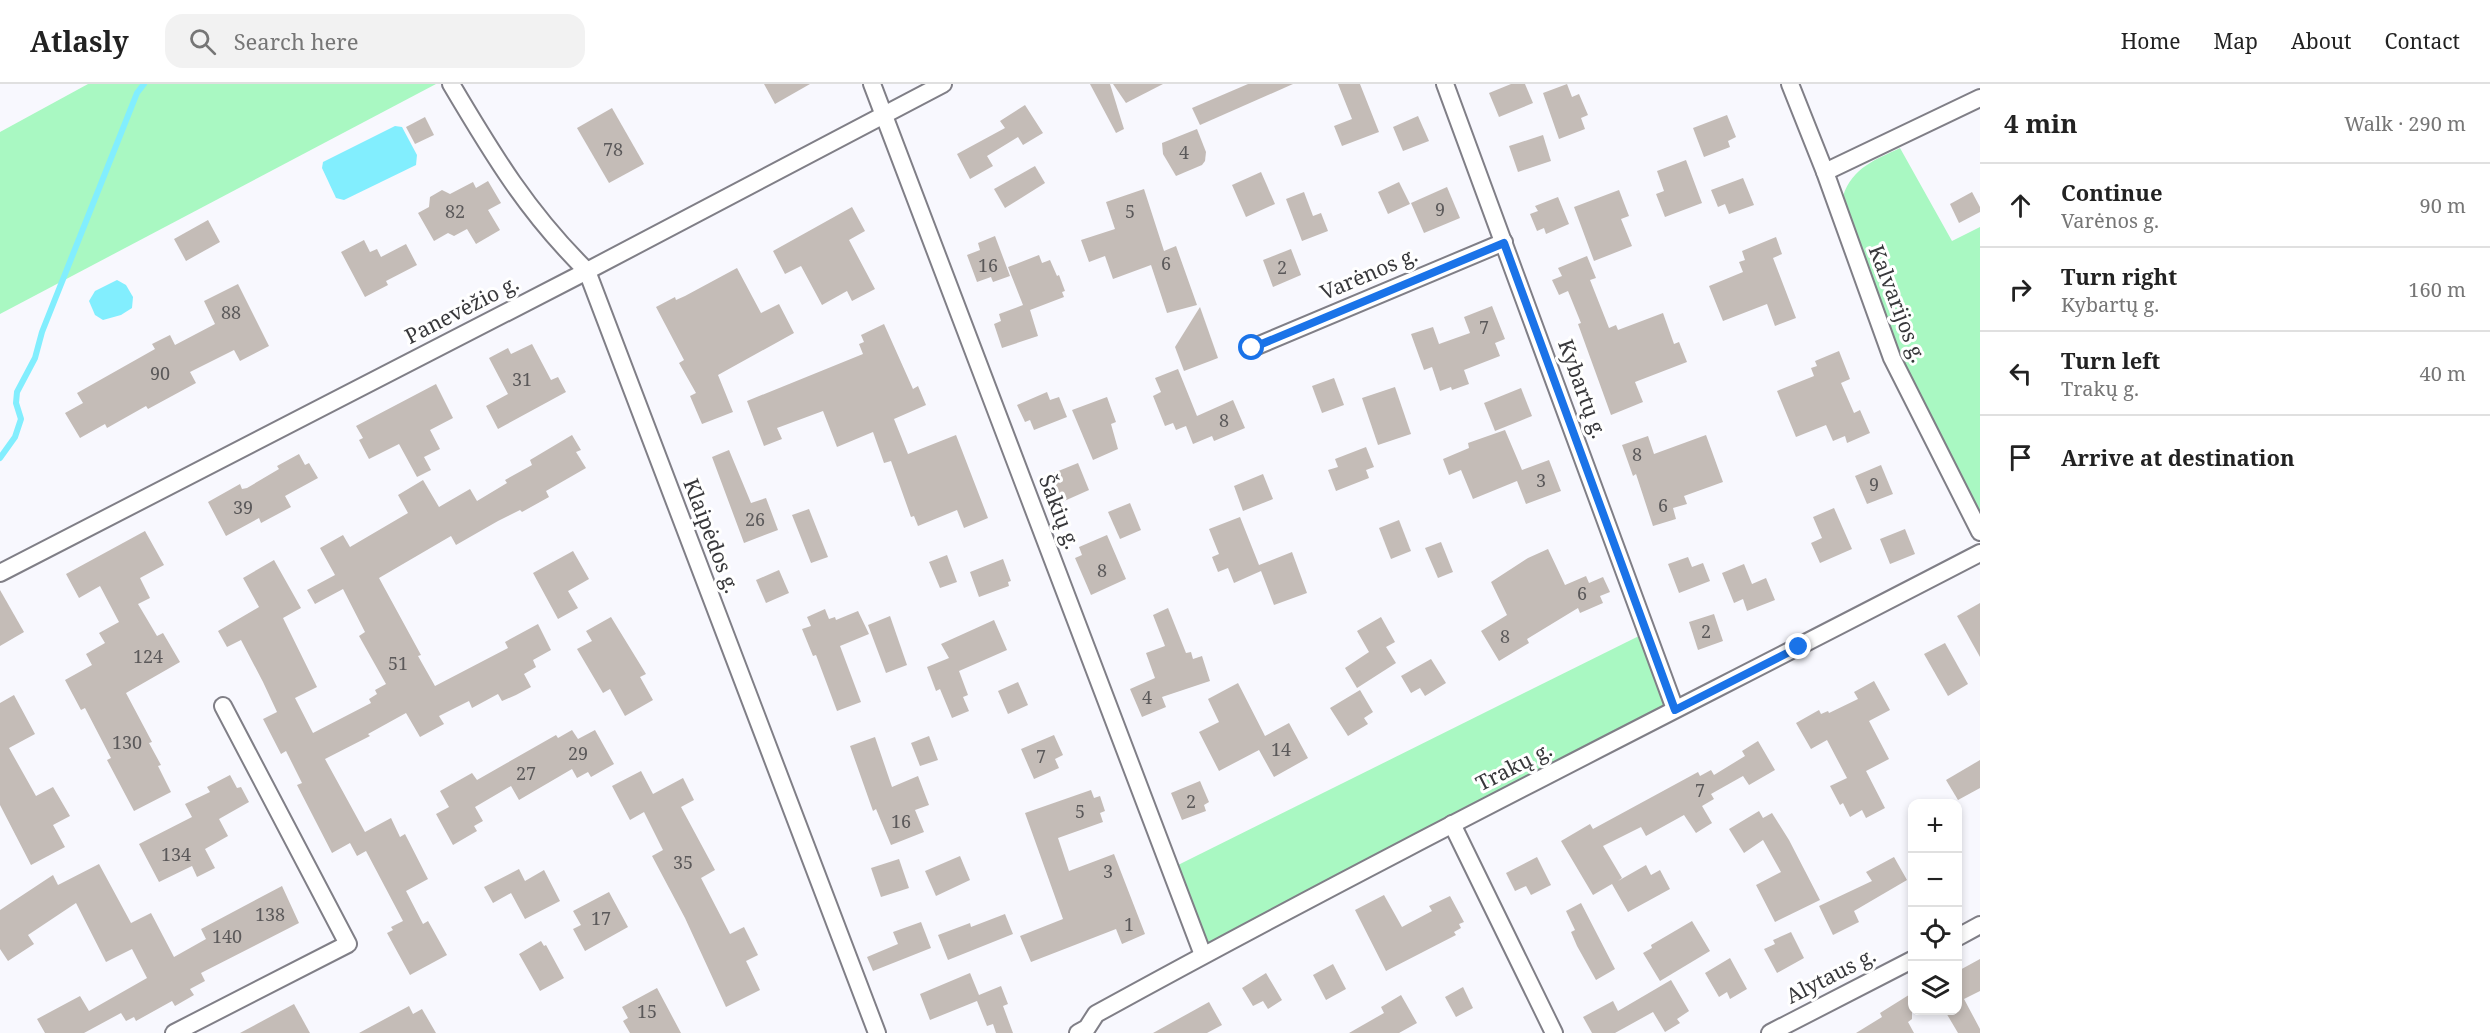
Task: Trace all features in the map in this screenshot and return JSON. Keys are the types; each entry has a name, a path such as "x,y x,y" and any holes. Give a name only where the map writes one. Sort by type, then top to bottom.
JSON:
{"street":[{"name":"Klaipėdos g.","path":"451,84 496,160 529,208 561,246 587,271 877,1033"},
{"name":"Šakių g.","path":"872,84 1203,955"},
{"name":"Panevėžio g.","path":"0,573 587,271 943,84"},
{"name":"Kybartų g.","path":"1445,84 1675,710"},
{"name":"Kalvarijos g.","path":"1790,84 1825,172 1892,358 1980,532"},
{"path":"1825,172 1980,98"},
{"name":"Varėnos g.","path":"1252,348 1504,243"},
{"name":"Trakų g.","path":"1078,1033 1087,1028 1096,1014 1203,955 1452,824 1980,553"},
{"path":"174,1033 348,944 223,706"},
{"path":"1452,824 1554,1033"},
{"path":"1962,935 1980,925"},
{"name":"Alytaus g.","path":"1778,1031 1910,961"}],"green space":[{"path":"88,84 436,84 0,314 0,132"},
{"path":"1900,148 1952,241 1980,227 1980,513 1901,359 1843,196 1847,186 1859,171"},
{"path":"1647,632 1675,709 1203,955 1170,869"}],"water":[{"path":"395,126 402,127 417,155 416,165 344,200 336,198 322,168 323,162"},
{"path":"117,280 126,285 133,297 132,308 121,315 103,320 95,315 89,301 95,291"}],"building":[{"path":"764,84 810,84 775,104"},
{"path":"1090,84 1110,84 1124,129 1116,133"},
{"path":"1113,84 1163,84 1126,103"},
{"path":"1248,84 1293,84 1200,125 1192,108"},
{"path":"1338,84 1360,84 1379,132 1342,146 1334,126 1352,119"},
{"path":"1511,84 1525,84 1533,103 1499,117 1489,93"},
{"path":"1567,84 1572,97 1579,94 1588,115 1581,118 1585,129 1559,139 1543,93"},
{"path":"1025,105 1043,133 1023,145 1018,137 987,156 993,166 970,179 957,154 1005,128 1000,121"},
{"path":"612,108 644,164 609,183 577,128"},
{"path":"1727,115 1736,137 1728,141 1730,147 1704,157 1693,128"},
{"path":"1418,116 1429,141 1403,151 1393,127"},
{"path":"425,117 434,135 415,144 406,127"},
{"path":"1197,129 1206,152 1205,161 1202,165 1176,176 1163,154 1162,143"},
{"path":"1543,135 1551,161 1518,172 1509,146"},
{"path":"1686,160 1702,203 1665,217 1656,194 1664,191 1657,171"},
{"path":"1035,166 1045,183 1005,208 994,189"},
{"path":"1261,172 1275,204 1246,217 1232,185"},
{"path":"1743,178 1754,205 1729,214 1725,204 1718,207 1711,190"},
{"path":"488,181 501,203 488,210 500,230 476,244 467,229 454,236 448,233 434,241 418,213 429,207 430,197 442,190 450,194 473,182 476,188"},
{"path":"1399,182 1410,204 1388,214 1378,192"},
{"path":"1447,187 1460,218 1424,233 1411,203"},
{"path":"1144,189 1164,251 1176,246 1197,305 1167,313 1151,265 1113,279 1105,256 1089,262 1081,240 1115,229 1106,202"},
{"path":"1619,190 1629,216 1621,219 1632,246 1594,261 1574,207"},
{"path":"1304,192 1313,216 1321,213 1328,231 1302,241 1286,199"},
{"path":"1972,192 1980,207 1980,212 1959,223 1950,204"},
{"path":"1558,197 1569,224 1546,234 1544,228 1537,231 1530,214 1538,211 1535,206"},
{"path":"852,207 865,231 849,240 875,289 852,301 847,291 822,305 801,266 785,274 773,251"},
{"path":"208,220 220,242 186,261 174,239"},
{"path":"995,236 1010,276 993,282 991,277 977,282 967,255 980,250 978,243"},
{"path":"1776,237 1782,254 1773,258 1796,318 1775,326 1767,304 1723,321 1709,286 1743,272 1739,262 1745,260 1742,251"},
{"path":"364,240 370,252 377,249 381,257 406,244 417,265 386,281 388,285 365,297 341,252"},
{"path":"1291,249 1301,275 1273,287 1263,260"},
{"path":"1039,255 1042,263 1050,260 1057,276 1059,275 1065,291 1062,292 1064,297 1030,310 1038,336 1002,348 994,324 1001,321 999,314 1023,305 1008,267"},
{"path":"1587,256 1596,278 1590,280 1609,328 1616,325 1618,330 1663,313 1674,344 1679,342 1687,362 1635,382 1643,402 1611,415 1568,291 1559,295 1552,280 1562,276 1558,268"},
{"path":"737,268 761,313 779,304 794,333 718,375 733,412 702,424 690,396 696,393 679,363 684,360 656,307 675,297 676,300 685,296"},
{"path":"238,284 269,346 240,361 234,350 190,372 196,383 148,409 146,406 107,428 105,424 80,438 65,413 83,403 77,393 155,349 152,344 170,335 175,345 215,324 204,301"},
{"path":"1492,306 1505,339 1495,343 1500,356 1464,370 1469,384 1452,390 1451,387 1440,391 1432,367 1424,370 1411,334 1433,327 1439,344 1470,333 1464,317"},
{"path":"1200,307 1218,358 1184,371 1175,347"},
{"path":"884,324 913,389 918,386 926,405 894,419 908,454 956,435 988,518 964,528 957,510 918,526 914,516 911,517 891,461 884,463 873,432 837,447 823,411 777,428 782,439 764,446 747,401 863,354 859,344 864,342 861,335"},
{"path":"532,344 551,380 558,377 566,392 498,429 486,406 508,394 489,358 508,348 511,354"},
{"path":"1839,351 1850,379 1841,383 1854,413 1860,410 1870,433 1847,443 1845,436 1833,441 1826,425 1796,437 1777,391 1814,376 1811,368 1817,366 1815,361"},
{"path":"1178,369 1197,416 1233,400 1245,428 1214,441 1212,436 1193,444 1186,426 1176,430 1173,423 1165,426 1153,396 1161,392 1155,378"},
{"path":"1334,378 1344,405 1322,413 1312,386"},
{"path":"436,384 453,418 430,430 440,449 424,457 431,470 417,477 399,444 369,459 359,440 363,438 356,426"},
{"path":"1395,387 1411,434 1378,445 1362,398"},
{"path":"1521,388 1532,416 1495,431 1484,403"},
{"path":"1047,392 1050,400 1059,397 1067,417 1034,430 1030,420 1025,422 1017,405"},
{"path":"1107,397 1116,422 1111,424 1118,449 1093,460 1072,410"},
{"path":"1505,430 1522,470 1549,460 1561,491 1526,504 1517,481 1473,499 1461,470 1449,475 1443,459 1469,448 1468,443"},
{"path":"572,435 581,450 576,452 586,468 546,491 549,497 522,512 520,510 498,521 456,545 451,536 379,578 421,655 418,656 435,686 508,648 505,642 538,624 551,650 533,660 536,667 524,674 531,687 516,695 502,701 498,694 472,708 469,701 439,716 444,724 420,737 406,713 368,734 370,736 325,759 365,832 391,818 400,837 405,834 428,879 406,891 423,924 428,921 447,955 410,975 387,933 393,930 391,927 403,921 366,851 357,856 350,843 332,853 297,785 302,783 286,751 281,754 263,719 277,712 263,682 241,640 227,647 218,631 259,607 243,578 274,560 301,608 283,618 317,687 295,698 313,733 371,703 369,699 377,694 375,690 386,684 359,636 365,632 343,589 315,604 307,590 335,575 320,548 343,535 350,547 408,513 398,495 423,480 439,507 470,489 477,501 507,483 505,480 532,465 530,460"},
{"path":"1706,435 1723,482 1684,496 1687,504 1673,508 1676,519 1653,526 1636,474 1633,476 1622,445 1648,436 1654,454"},
{"path":"1366,447 1374,467 1366,470 1369,478 1336,491 1328,470 1338,467 1335,459"},
{"path":"729,450 751,503 766,498 778,530 744,543 712,457"},
{"path":"299,454 305,465 309,463 318,478 285,496 291,507 261,523 259,518 226,536 208,502 240,484 242,489 247,488 279,469 277,466"},
{"path":"1078,463 1089,490 1062,502 1051,474"},
{"path":"1881,465 1893,494 1867,504 1855,476"},
{"path":"1263,474 1273,499 1243,511 1234,486"},
{"path":"1130,503 1141,530 1120,539 1108,512"},
{"path":"1834,508 1852,549 1820,563 1811,543 1822,538 1813,517"},
{"path":"809,509 828,557 811,563 792,515"},
{"path":"1240,517 1259,565 1292,552 1307,593 1274,605 1261,571 1234,583 1228,568 1218,572 1212,557 1219,554 1209,529"},
{"path":"1399,520 1411,551 1391,559 1379,528"},
{"path":"1905,529 1915,554 1890,564 1880,539"},
{"path":"145,531 164,565 140,578 150,598 138,604 157,636 163,633 180,662 126,693 152,742 149,743 161,765 158,766 171,792 134,811 107,760 111,758 85,708 81,710 65,680 92,665 86,654 105,643 99,633 119,622 100,586 79,598 66,574"},
{"path":"1107,535 1126,579 1091,595 1075,558 1082,555 1079,547"},
{"path":"1441,542 1453,572 1438,578 1425,548"},
{"path":"1548,549 1565,585 1586,576 1589,583 1603,577 1610,592 1600,596 1603,603 1580,613 1578,608 1527,639 1529,643 1499,661 1481,631 1507,615 1491,582 1528,558"},
{"path":"573,551 589,579 568,591 578,608 558,619 533,573"},
{"path":"947,555 957,582 940,588 929,562"},
{"path":"1688,557 1692,567 1703,563 1710,581 1679,593 1668,564"},
{"path":"1003,559 1011,581 1008,582 1009,586 979,597 970,572"},
{"path":"1744,564 1752,584 1766,578 1775,600 1747,611 1743,599 1734,603 1722,573"},
{"path":"779,570 789,593 766,603 756,580"},
{"path":"0,590 24,632 0,646"},
{"path":"1980,603 1980,657 1957,616"},
{"path":"1168,608 1186,653 1191,652 1193,659 1202,656 1210,681 1162,697 1166,707 1142,717 1130,689 1155,678 1146,653 1165,646 1153,615"},
{"path":"825,609 829,619 835,617 836,620 858,611 869,634 840,646 861,702 837,711 816,655 813,656 802,629 811,626 807,617"},
{"path":"1714,614 1723,641 1698,650 1689,622"},
{"path":"890,616 907,665 886,673 868,625"},
{"path":"611,617 646,674 640,677 653,700 625,716 610,689 603,693 577,649 592,641 586,631"},
{"path":"1381,617 1395,642 1386,647 1396,663 1357,688 1345,668 1369,652 1357,631"},
{"path":"994,620 1007,650 959,671 968,695 963,697 969,711 952,718 940,689 936,691 927,667 949,658 941,644"},
{"path":"1945,643 1968,684 1948,696 1924,654"},
{"path":"1431,659 1446,683 1425,696 1420,688 1411,693 1401,676"},
{"path":"1874,681 1890,710 1869,721 1889,759 1866,771 1885,808 1866,818 1862,810 1850,817 1843,803 1840,805 1830,786 1847,778 1827,740 1811,749 1796,723 1819,710 1821,714 1828,711 1829,713 1858,699 1854,692"},
{"path":"1018,682 1028,705 1008,714 998,691"},
{"path":"1238,683 1265,736 1289,723 1308,758 1274,777 1259,750 1219,771 1199,732 1219,722 1208,699"},
{"path":"1360,690 1373,712 1364,718 1368,724 1348,736 1330,708"},
{"path":"14,695 35,734 9,748 36,796 53,787 70,816 53,825 65,847 31,865 0,805 0,703"},
{"path":"572,730 578,739 595,730 614,764 591,777 588,772 577,778 572,769 519,800 511,786 475,807 483,821 474,826 477,831 453,845 436,814 449,807 440,791 472,773 477,780 556,735 558,738"},
{"path":"1054,735 1063,755 1055,759 1059,768 1034,779 1021,749"},
{"path":"929,736 938,760 920,766 911,743"},
{"path":"875,737 892,787 918,776 929,805 915,810 924,832 891,845 876,809 873,811 850,746"},
{"path":"1758,741 1775,770 1749,785 1743,776 1711,794 1714,799 1702,806 1712,823 1696,833 1684,815 1646,836 1641,827 1603,846 1622,878 1618,881 1646,865 1651,875 1660,870 1670,889 1628,912 1612,884 1593,895 1561,841 1590,824 1593,829 1698,772 1700,776 1711,770 1714,775 1745,756 1742,751"},
{"path":"1980,760 1980,788 1957,799 1946,780"},
{"path":"641,771 653,794 683,778 694,800 681,807 715,870 701,878 730,934 744,927 758,955 746,961 760,990 726,1007 685,918 652,856 663,850 644,812 630,820 612,786"},
{"path":"230,775 237,788 241,787 249,802 219,819 228,836 205,849 215,868 197,877 192,866 159,882 139,844 192,817 185,804 210,792 207,787"},
{"path":"1200,781 1209,802 1204,805 1206,811 1182,820 1171,793"},
{"path":"1091,790 1094,798 1100,796 1105,811 1100,813 1103,822 1058,838 1069,871 1114,854 1145,934 1122,944 1116,929 1031,962 1020,936 1063,919 1025,813"},
{"path":"1759,811 1763,818 1772,813 1789,840 1820,900 1775,922 1756,885 1781,872 1763,840 1744,853 1729,829"},
{"path":"960,856 970,880 936,896 925,871"},
{"path":"1537,857 1551,885 1531,895 1526,886 1515,891 1506,873"},
{"path":"1894,857 1907,880 1854,911 1859,922 1833,935 1819,906 1872,881 1866,872"},
{"path":"899,859 909,888 881,897 871,868"},
{"path":"99,864 131,923 151,913 174,957 206,939 201,929 282,886 299,923 201,973 205,981 190,989 194,995 175,1006 172,1001 136,1021 134,1017 126,1021 121,1013 84,1033 45,1033 37,1019 80,996 89,1011 147,978 132,949 106,962 76,903 28,935 34,944 8,961 0,949 0,910 53,875 58,885"},
{"path":"519,869 525,881 544,870 560,901 525,919 511,893 493,903 484,887"},
{"path":"609,892 628,927 585,951 573,929 581,925 573,911"},
{"path":"1384,895 1402,927 1432,911 1429,906 1450,896 1464,922 1459,924 1461,928 1454,932 1456,935 1386,971 1355,910"},
{"path":"1581,903 1615,969 1596,980 1577,946 1571,932 1575,930 1566,911"},
{"path":"1005,914 1013,934 948,960 938,935 970,923 971,927"},
{"path":"1692,921 1710,951 1660,981 1643,953 1652,948 1651,945"},
{"path":"921,922 931,948 873,971 867,957 898,944 893,932"},
{"path":"1791,932 1804,958 1777,973 1764,949 1775,944 1773,940"},
{"path":"541,941 544,946 546,945 564,978 540,991 519,954"},
{"path":"1730,958 1747,989 1730,999 1727,992 1719,997 1705,973"},
{"path":"1980,959 1980,991 1964,999 1980,1033 1958,1033 1947,1015 1962,1015 1962,969"},
{"path":"1333,964 1346,989 1326,1000 1313,975"},
{"path":"970,973 979,995 1001,986 1008,1004 1003,1006 1013,1033 996,1033 993,1024 987,1026 977,1001 930,1020 920,994"},
{"path":"1266,973 1282,1000 1268,1009 1263,1001 1253,1006 1242,988"},
{"path":"1671,980 1689,1011 1677,1019 1680,1023 1665,1032 1653,1012 1615,1033 1592,1033 1583,1017 1613,1001 1618,1011"},
{"path":"1463,987 1473,1008 1456,1017 1445,997"},
{"path":"657,988 681,1033 630,1033 623,1021 628,1018 622,1007"},
{"path":"1401,995 1417,1023 1399,1033 1349,1033 1384,1013 1381,1007"},
{"path":"1908,996 1908,1015 1912,1015 1912,1019 1908,1022 1914,1033 1856,1033 1882,1017 1880,1013"},
{"path":"1209,1002 1222,1025 1207,1033 1153,1033"},
{"path":"294,1004 310,1033 240,1033"},
{"path":"409,1006 413,1014 422,1009 436,1033 359,1033"}],"waterway":[{"path":"0,458 15,437 21,419 16,403 17,392 35,358 42,332 137,93 144,84"}],"route":[{"path":"1252,348 1504,243 1675,710 1799,647"}]}
